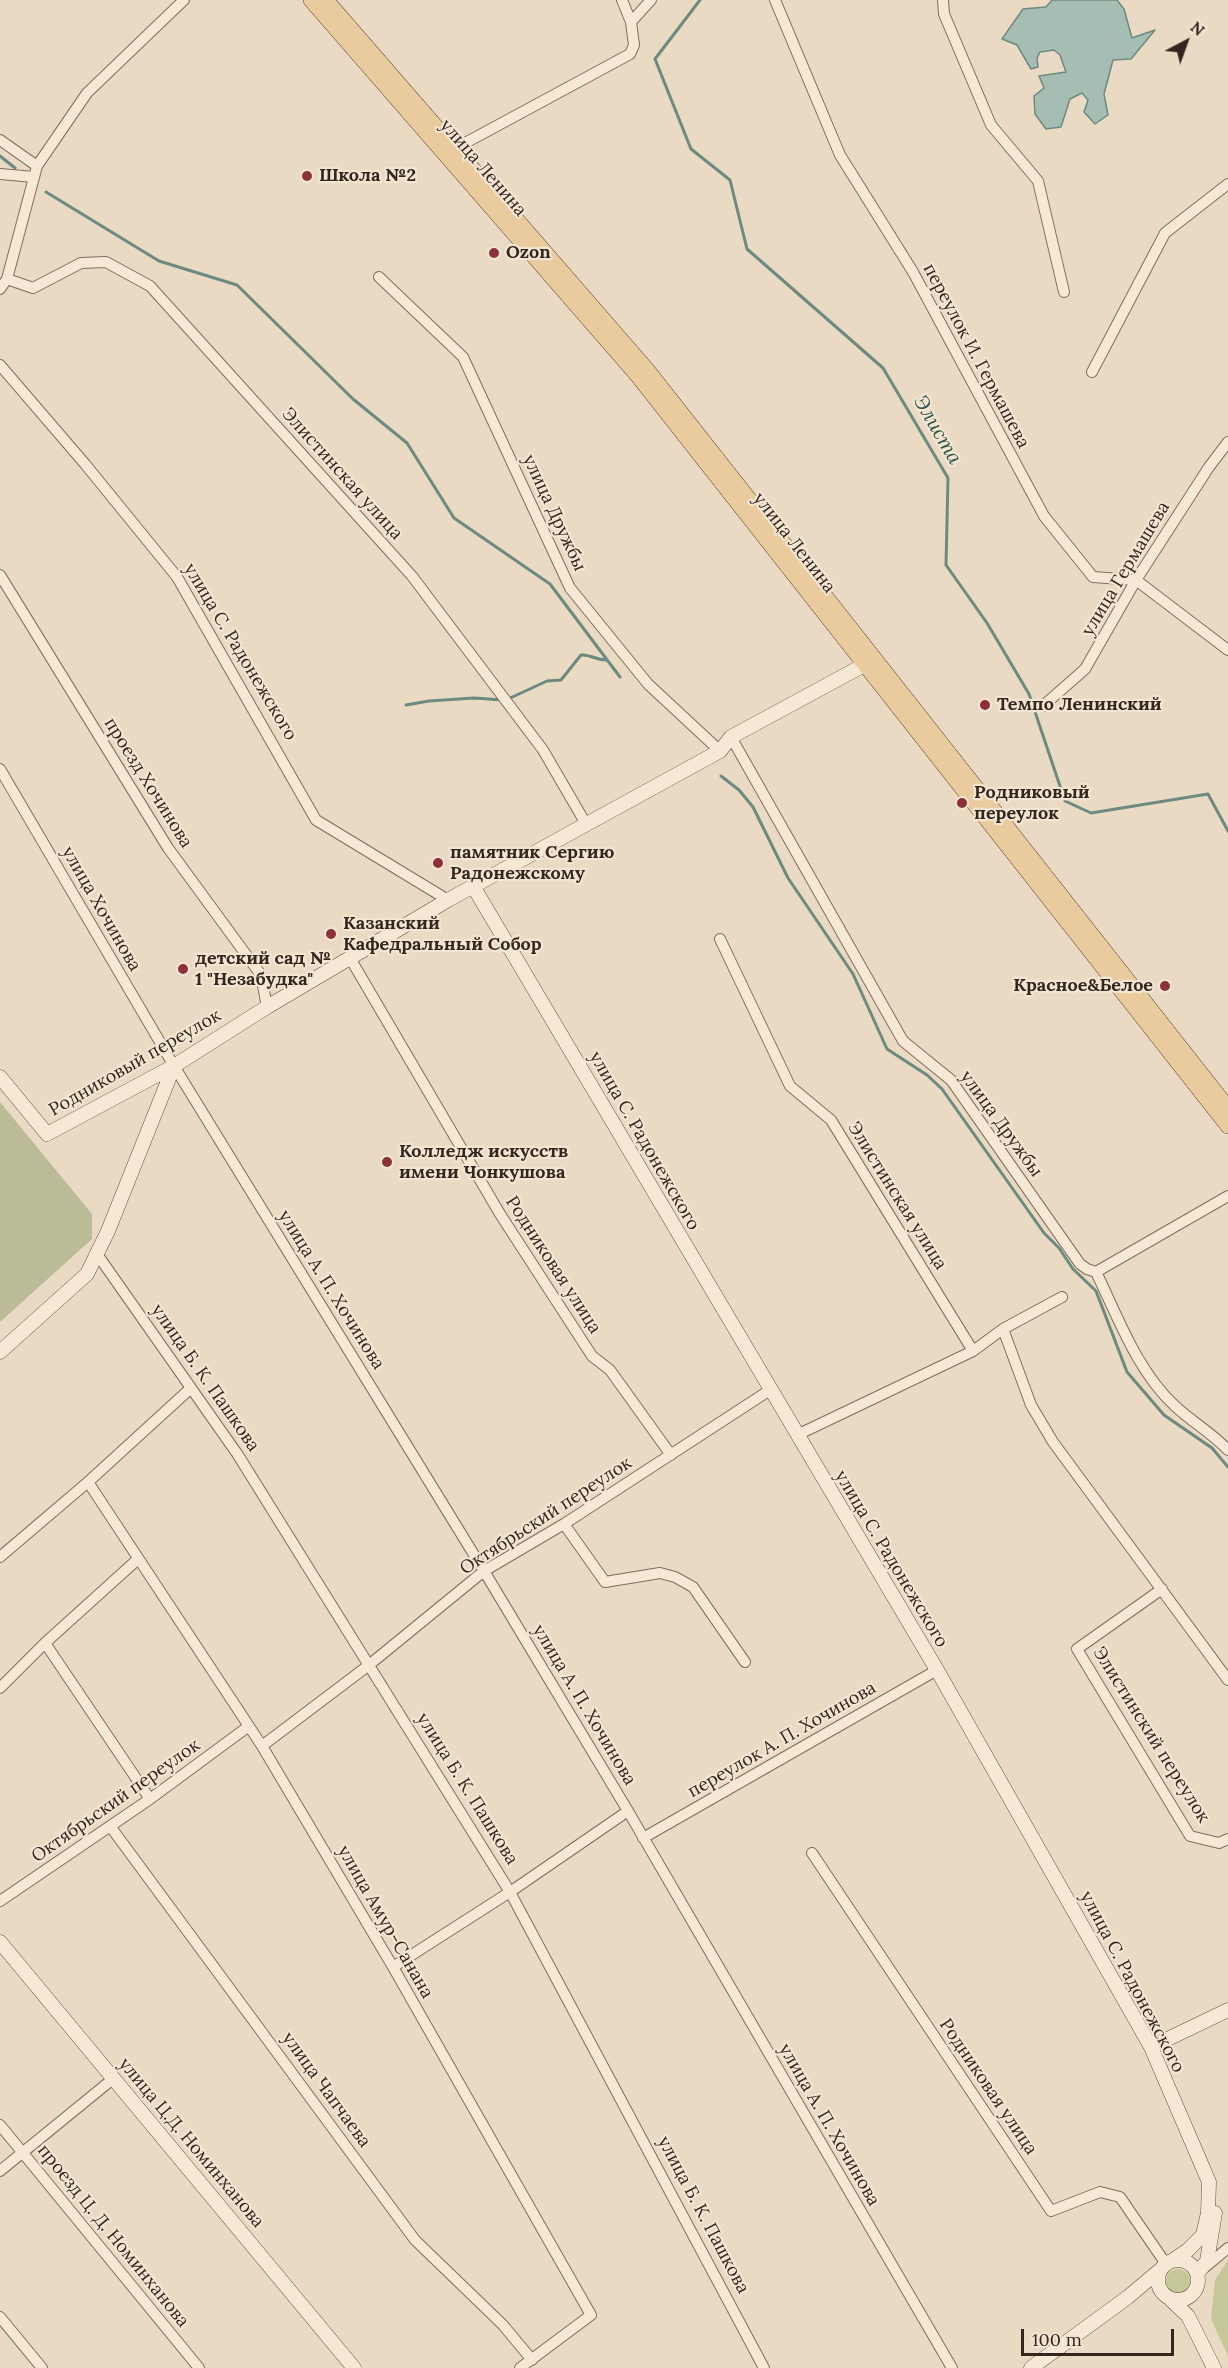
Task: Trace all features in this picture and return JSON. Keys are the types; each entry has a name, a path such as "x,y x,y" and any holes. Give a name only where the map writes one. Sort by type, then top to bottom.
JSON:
{"main road":[{"name":"улица Ленина","path":"311,0 455,155 648,370 1228,1126"},
{"name":"улица Ленина","path":"326,0 455,155"},
{"name":"улица Ленина","path":"870,661 1228,1108"}],"street":[{"path":"0,290 7,279 36,172 87,93 184,0"},
{"path":"455,155 467,142 630,54 634,45 631,21 622,0"},
{"path":"631,21 651,0"},
{"name":"переулок И. Гермашева","path":"775,0 840,155 913,272 1044,516 1092,576 1136,580"},
{"path":"943,0 944,14 991,125 1038,181 1064,292"},
{"path":"0,140 36,172"},
{"path":"0,174 36,172"},
{"path":"1092,372 1165,233 1228,184"},
{"name":"Элистинская улица","path":"7,279 33,288 81,263 106,262 150,286 412,576 543,750 586,824"},
{"name":"улица Дружбы","path":"379,277 464,357 570,588 648,684 720,750"},
{"name":"улица С. Радонежского","path":"0,365 177,577 316,820 448,900"},
{"name":"улица Гермашева","path":"1043,706 1085,669 1136,580 1209,467 1228,442"},
{"name":"проезд Хочинова","path":"0,575 168,848 261,975 267,1007"},
{"path":"1136,580 1228,650"},
{"name":"Родниковый переулок","path":"0,1077 47,1134 174,1066 267,1007 448,900 720,750 731,737 870,661"},
{"name":"улица Дружбы","path":"731,737 903,1041 951,1080 1080,1264 1095,1272 1145,1369 1174,1405 1215,1436 1228,1450"},
{"name":"улица Хочинова","path":"0,769 174,1066"},
{"name":"улица С. Радонежского","path":"473,886 937,1670 1150,2047 1209,2182 1208,2213 1203,2235 1188,2250 1128,2297 1031,2368"},
{"name":"Элистинская улица","path":"720,939 790,1086 831,1120 973,1351"},
{"name":"Родниковая улица","path":"350,958 500,1215 592,1356 610,1370 671,1455"},
{"path":"0,1352 87,1274 174,1066"},
{"name":"улица А. П. Хочинова","path":"174,1066 484,1571 628,1812 952,2368"},
{"path":"1095,1272 1228,1196"},
{"name":"улица Б. К. Пашкова","path":"97,1254 238,1455 510,1892 764,2368"},
{"path":"797,1435 973,1351 1003,1329 1062,1298"},
{"path":"1003,1329 1030,1405 1053,1442 1228,1680"},
{"path":"0,1557 88,1482 191,1388"},
{"name":"Октябрьский переулок","path":"262,1746 369,1665 484,1571 564,1524 770,1390"},
{"name":"улица Амур-Санана","path":"88,1482 262,1746 393,1967 591,2315 520,2368"},
{"path":"564,1524 605,1582 660,1573 675,1577 693,1587 745,1662"},
{"path":"0,1688 45,1643 138,1559"},
{"name":"Элистинский переулок","path":"1162,1589 1077,1649 1190,1836 1220,1843 1228,1839"},
{"path":"45,1643 150,1799"},
{"name":"переулок А. П. Хочинова","path":"643,1838 937,1670"},
{"name":"Октябрьский переулок","path":"0,1901 150,1799 249,1726"},
{"path":"393,1967 510,1892 628,1812"},
{"name":"улица Чапчаева","path":"110,1826 415,2240 503,2325 532,2360"},
{"name":"Родниковая улица","path":"812,1853 1051,2211 1100,2192 1120,2197 1166,2265"},
{"name":"улица Ц.Д. Номинханова","path":"0,1942 354,2368"},
{"path":"1150,2047 1228,2010"},
{"path":"0,2171 114,2078"},
{"name":"проезд Ц. Д. Номинханова","path":"0,2125 200,2368"},
{"path":"1128,2297 1145,2294 1185,2300 1195,2292 1198,2279 1207,2261 1214,2232 1215,2212 1209,2182"},
{"path":"1198,2279 1228,2248"},
{"path":"1199,2336 1195,2313 1198,2279 1190,2264 1185,2261 1166,2265 1158,2276 1159,2288 1188,2316 1215,2368"},
{"path":"0,2317 42,2368"}],"green space":[{"path":"0,1102 92,1214 92,1239 0,1322"},
{"path":"1228,2260 1228,2356 1211,2319 1215,2280"},
{"path":"1178,2269 1183,2270 1189,2276 1189,2286 1183,2292 1178,2293 1173,2292 1167,2286 1166,2281 1167,2276 1173,2270"}],"shaded area":[{"path":"1052,0 1117,0 1124,9 1132,38 1155,30 1131,59 1113,60 1104,94 1108,115 1095,124 1084,112 1088,100 1082,93 1070,99 1061,127 1046,129 1035,114 1034,96 1044,88 1039,76 1066,72 1060,55 1054,50 1040,52 1037,58 1038,67 1031,69 1017,45 1002,39 1023,9 1046,7"}],"waterway":[{"name":"Элиста","path":"700,0 655,59 691,149 730,180 747,249 883,368 948,478 946,565 987,623 1029,694 1065,801 1091,813 1208,794 1228,831"},
{"path":"0,156 15,168"},
{"path":"46,192 159,261 237,285 353,399 407,443 454,518 550,584 620,677"},
{"path":"508,699 547,681 561,680 581,655 607,660"},
{"path":"406,705 474,698 502,700"},
{"path":"721,776 739,790 753,807 788,878 853,974 887,1049 927,1075 942,1089 1044,1233 1059,1248 1073,1269 1096,1291 1127,1372 1164,1415 1212,1448 1228,1467"}],"place":[{"name":"Школа №2","path":"307,176"},
{"name":"Ozon","path":"494,253"},
{"name":"Темпо Ленинский","path":"985,705"},
{"name":"Родниковый переулок","path":"962,803"},
{"name":"памятник Сергию Радонежскому","path":"438,863"},
{"name":"Казанский Кафедральный Собор","path":"331,934"},
{"name":"детский сад № 1 \"Незабудка\"","path":"183,969"},
{"name":"Красное&Белое","path":"1165,986"},
{"name":"Колледж искусств имени Чонкушова","path":"387,1162"}]}
